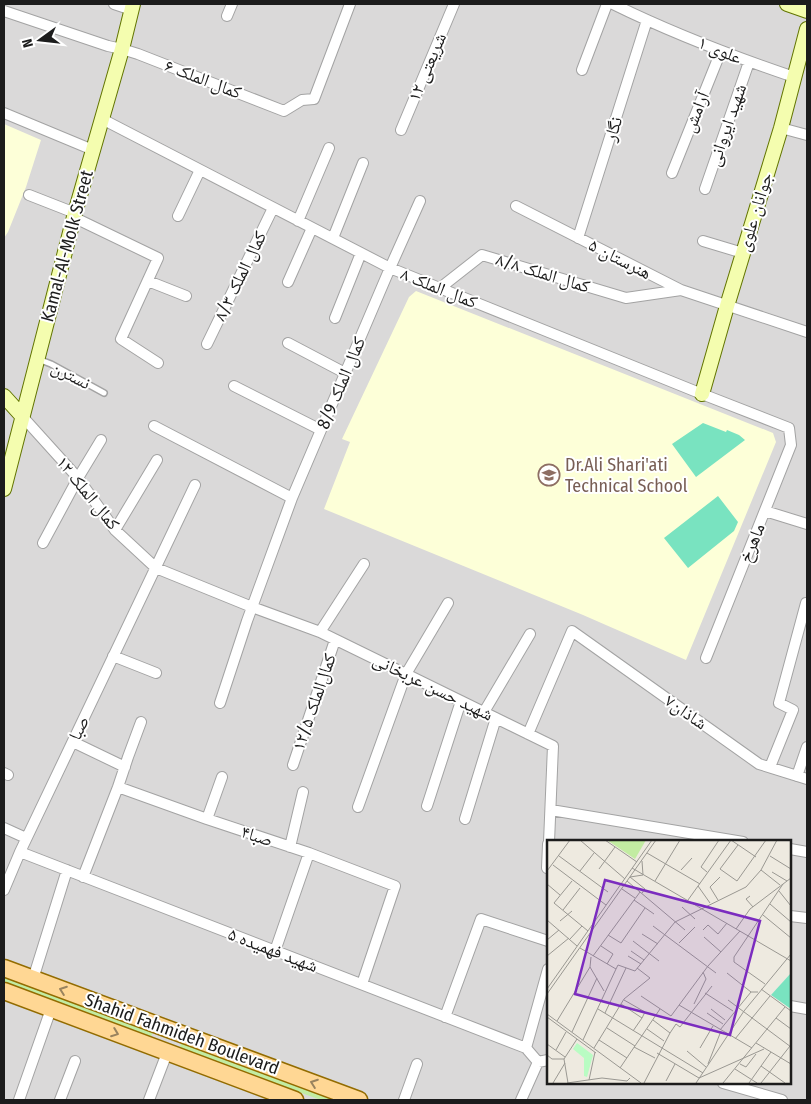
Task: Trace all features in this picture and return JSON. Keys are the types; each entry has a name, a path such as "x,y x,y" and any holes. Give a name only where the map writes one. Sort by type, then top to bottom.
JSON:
{"main road":[{"path":"787,4 807,11"},
{"name":"Kamal-Al-Molk Street","path":"4,489 74,215 122,49 132,7"},
{"name":"جوانان علوی","path":"702,394 781,128 794,77 803,63 807,30"},
{"path":"4,396 22,416"},
{"name":"Shahid Fahmideh Boulevard","path":"4,968 360,1100"},
{"name":"Shahid Fahmideh Boulevard","path":"4,991 295,1100"}],"street":[{"path":"114,4 132,7"},
{"path":"227,16 232,4"},
{"name":"کمال الملک ۶","path":"4,11 122,49 284,111 302,100 314,99 350,4"},
{"name":"شریعتی ۱۲","path":"401,130 454,4"},
{"path":"582,70 607,4"},
{"name":"علوی ۱","path":"613,4 721,51 794,77"},
{"name":"نگار","path":"578,238 647,20"},
{"name":"آرامش","path":"672,173 721,51"},
{"name":"شهید ایروانی","path":"705,189 749,62"},
{"path":"4,113 93,150"},
{"name":"کمال الملک ۸","path":"102,119 390,268 788,428"},
{"path":"781,128 807,135"},
{"path":"298,221 329,148"},
{"path":"333,238 363,163"},
{"path":"178,216 200,170"},
{"path":"29,195 74,215 158,258 121,339 158,363"},
{"name":"کمال الملک 8/9","path":"220,703 252,607 292,498 420,201"},
{"name":"هنرستان ۵","path":"516,206 681,290 807,332"},
{"name":"کمال الملک ۸/۳","path":"207,344 273,208"},
{"path":"288,282 312,228"},
{"path":"703,241 743,253"},
{"path":"335,318 361,253"},
{"name":"کمال الملک ۸/۸","path":"440,288 482,255 626,298 681,290"},
{"path":"148,280 186,296"},
{"path":"288,343 345,373"},
{"path":"234,386 321,430"},
{"name":"کمال الملک ۱۲","path":"22,416 78,478 116,530 156,568"},
{"path":"154,426 292,498"},
{"name":"ماهرخ","path":"706,658 791,445 788,428"},
{"path":"43,544 100,440"},
{"path":"116,530 157,460"},
{"name":"صبا","path":"4,890 26,838 195,485"},
{"path":"765,511 807,524"},
{"path":"320,632 364,564"},
{"name":"شهید حسن عربخانی","path":"156,568 320,632 553,746 551,810"},
{"path":"358,808 406,674 448,603"},
{"path":"770,768 793,710 779,703 807,603"},
{"name":"شاذان۷","path":"528,734 572,631 759,764 802,778"},
{"path":"484,712 530,634"},
{"name":"کمال‌الملک ۱۲/۵","path":"293,765 335,640"},
{"path":"114,656 156,673"},
{"path":"426,806 462,701"},
{"path":"465,819 496,718"},
{"path":"83,877 141,722"},
{"path":"72,742 125,767"},
{"path":"802,778 807,747"},
{"path":"207,819 222,777"},
{"name":"صبا۴","path":"118,787 309,853 395,886 362,984"},
{"path":"290,847 304,792"},
{"path":"549,840 551,810 731,840"},
{"path":"4,828 26,838"},
{"path":"791,849 807,852"},
{"name":"شهید فهمیده ۵","path":"20,852 526,1048"},
{"path":"274,950 309,853"},
{"path":"33,979 67,870"},
{"path":"791,916 807,918"},
{"path":"445,1016 480,919 547,941"},
{"path":"521,1100 543,1061 526,1048 547,973"},
{"path":"791,1006 807,1009"},
{"path":"19,1100 51,1009"},
{"path":"149,1100 167,1053"},
{"path":"60,1100 75,1061"},
{"path":"404,1100 417,1064"},
{"path":"726,1084 782,1100"}],"lane":[{"name":"نسترن","path":"37,358 104,392"}],"shaded area":[{"path":"4,4 807,4 807,1100 4,1100"},
{"path":"4,124 41,140 26,187 4,238"},
{"name":"Dr.Ali Shari'ati Technical School","path":"416,291 773,433 776,442 686,660 583,615 324,509 350,442 342,439 409,297"}],"green space":[{"path":"703,423 726,432 727,430 745,440 696,477 672,444"},
{"path":"718,496 738,522 734,531 688,568 664,538"},
{"path":"4,977 153,1031 151,1037 4,983"},
{"path":"182,1041 338,1100 321,1100 179,1049"}],"place":[{"name":"Dr.Ali Shari'ati Technical School","path":"549,475"}]}
